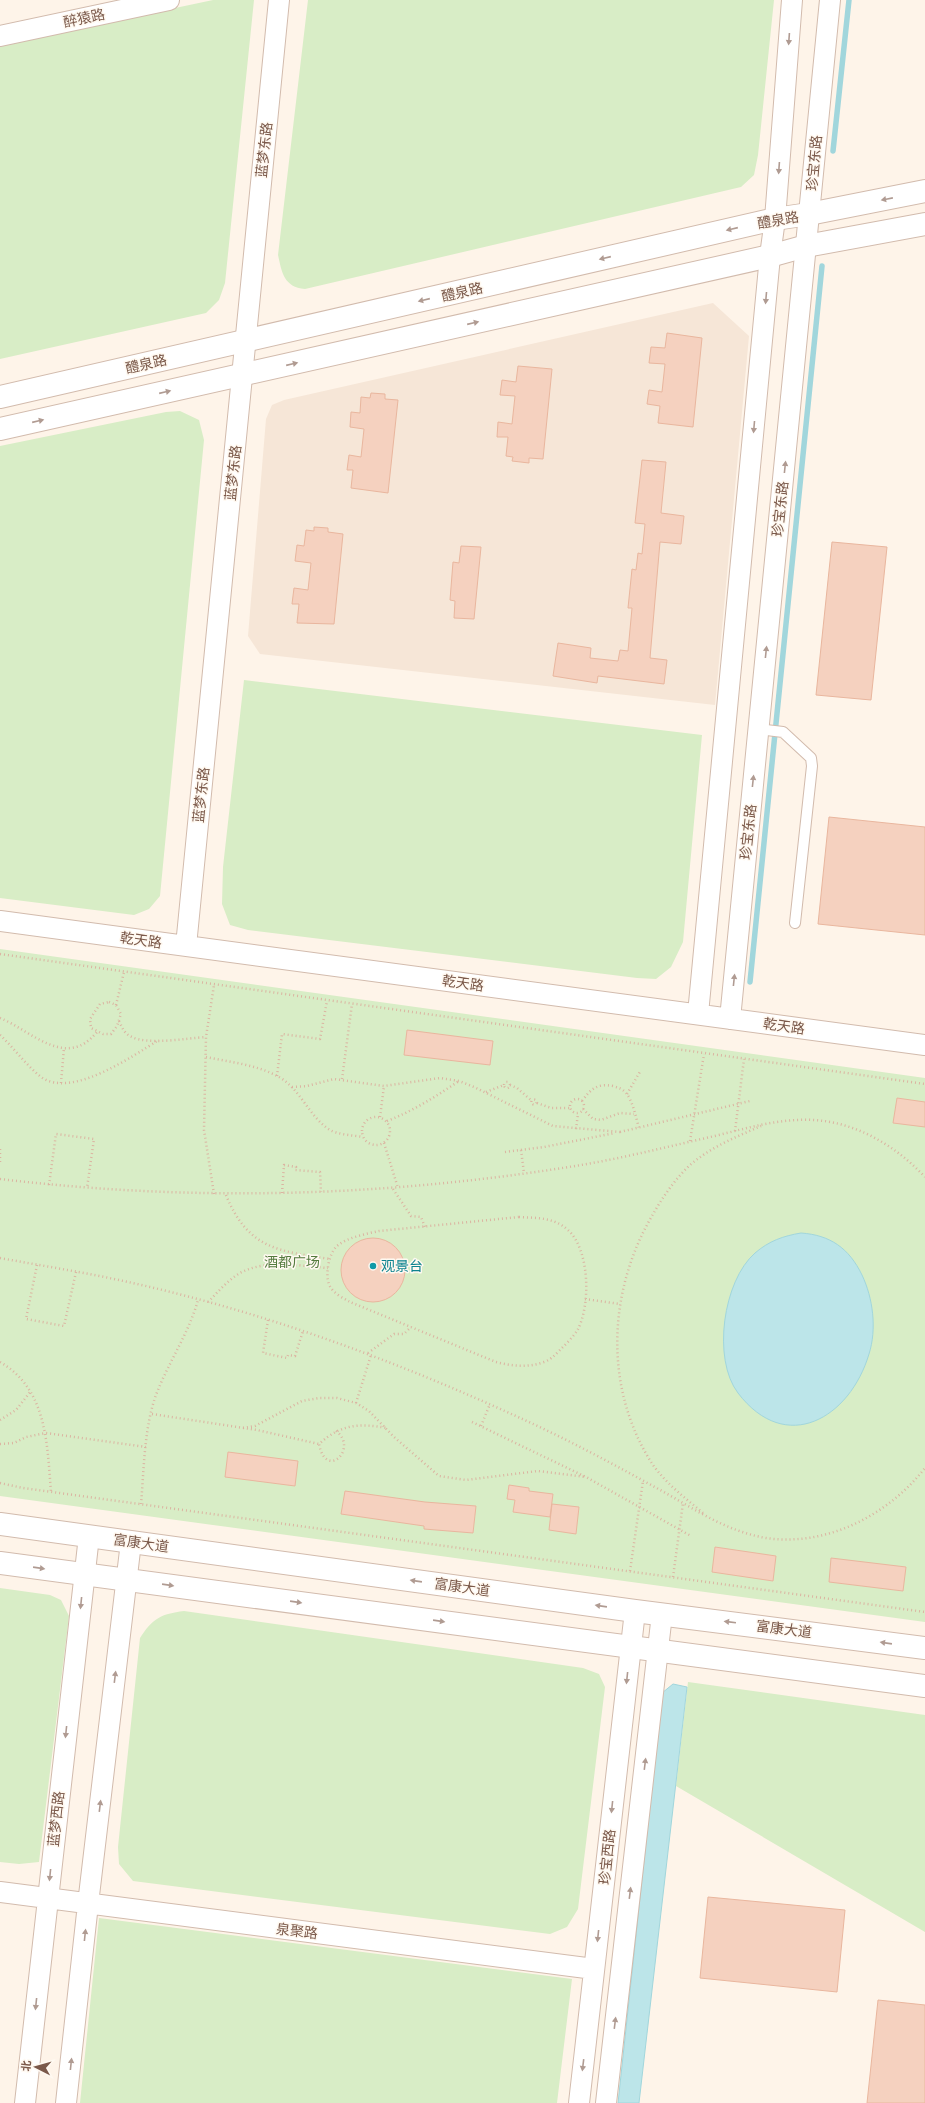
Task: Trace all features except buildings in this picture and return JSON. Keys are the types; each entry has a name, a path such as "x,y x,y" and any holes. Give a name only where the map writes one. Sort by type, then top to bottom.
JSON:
{"street":[{"name":"醉猿路","path":"0,36 169,0"},
{"name":"蓝梦东路","path":"186,946 279,0"},
{"path":"698,1014 770,256 775,219 792,0"},
{"name":"珍宝东路","path":"730,1019 830,0"},
{"name":"醴泉路","path":"0,397 245,342 775,219 925,192"},
{"path":"0,429 770,256 806,246 925,224"},
{"name":"乾天路","path":"0,921 925,1045"},
{"name":"富康大道","path":"0,1524 635,1611 925,1648"},
{"name":"蓝梦西路","path":"25,2103 89,1536"},
{"path":"66,2103 131,1542"},
{"path":"0,1563 925,1686"},
{"name":"珍宝西路","path":"579,2103 635,1611"},
{"name":"珍宝西路","path":"606,2103 662,1614"},
{"name":"泉聚路","path":"0,1892 594,1969"}],"lane":[{"path":"758,729 783,732 811,758 812,766 795,923"}],"path":[{"path":"0,954 925,1084"},
{"path":"116,1005 124,972"},
{"path":"214,985 206,1037 204,1130 214,1194"},
{"path":"277,1076 282,1034 320,1039 327,1001"},
{"path":"109,1002 116,1005 121,1014 119,1021 111,1034 103,1034 91,1028 90,1019 93,1011 100,1004 109,1002"},
{"path":"342,1079 352,1004"},
{"path":"0,1018 12,1023 53,1047 77,1048 90,1040 97,1032"},
{"path":"119,1021 124,1031 130,1037 159,1040 206,1037"},
{"path":"0,1035 41,1077 50,1082 62,1083 93,1077 124,1062 159,1040"},
{"path":"62,1083 64,1048"},
{"path":"690,1142 704,1054"},
{"path":"206,1057 256,1068 277,1076 292,1087 308,1109 328,1129 344,1134 363,1137 370,1144 379,1145 387,1139 390,1130 387,1121 380,1117 371,1117 362,1127 363,1137"},
{"path":"735,1131 744,1059"},
{"path":"627,1094 641,1070"},
{"path":"292,1087 342,1079 368,1085 384,1086 440,1078 459,1081 486,1092 553,1126 620,1132"},
{"path":"387,1121 428,1102 459,1081"},
{"path":"486,1092 504,1085 508,1088 510,1084 518,1088 532,1101 534,1105 537,1103 551,1108 570,1108 578,1113"},
{"path":"634,1114 620,1113 601,1120 593,1118 583,1110 582,1101 590,1091 604,1085 622,1088 627,1094 639,1128"},
{"path":"380,1117 384,1086"},
{"path":"570,1108 574,1100 582,1101"},
{"path":"505,1152 620,1132 750,1101"},
{"path":"578,1113 583,1110"},
{"path":"576,1129 578,1113"},
{"path":"0,1179 87,1188 214,1194 393,1189 524,1173 603,1161 690,1142 769,1122 791,1119 832,1122 855,1128 896,1150 925,1177"},
{"path":"707,1518 666,1481 648,1458 632,1423 621,1388 617,1351 620,1304 624,1282 633,1253 662,1198 690,1166 724,1142 769,1122"},
{"path":"49,1185 56,1134 94,1139 87,1188"},
{"path":"384,1142 398,1188"},
{"path":"0,1149 0,1164"},
{"path":"521,1150 524,1173"},
{"path":"282,1193 284,1165 296,1166 295,1170 320,1172 321,1192"},
{"path":"393,1189 410,1216 421,1217 425,1227"},
{"path":"226,1194 238,1220 259,1241 282,1250 330,1259"},
{"path":"519,1217 542,1218 556,1222 568,1230 579,1247 586,1274 585,1299 577,1330 566,1345 551,1358 532,1365 510,1365 496,1362 350,1302 337,1294 329,1284 328,1268 330,1259 338,1245 360,1236 379,1231 519,1217"},
{"path":"0,1258 115,1279 198,1300 303,1331 369,1354 490,1404 580,1447 644,1481 707,1518 729,1528 768,1538 794,1539 821,1536 847,1527 875,1514 896,1499 925,1468"},
{"path":"37,1265 26,1319 64,1326 76,1272"},
{"path":"207,1303 228,1282 251,1268 282,1265 328,1268"},
{"path":"585,1299 620,1304"},
{"path":"141,1504 146,1447 155,1397 167,1367 195,1311 198,1300"},
{"path":"268,1320 263,1353 287,1358 288,1355 295,1356 303,1331"},
{"path":"356,1403 369,1354 394,1334 404,1334 411,1327"},
{"path":"0,1362 22,1378 31,1391 46,1433 51,1492"},
{"path":"0,1420 16,1410 31,1391"},
{"path":"243,1428 255,1426 302,1401 319,1398 337,1398 356,1403 369,1411 400,1442 439,1476 466,1480 538,1471 586,1476"},
{"path":"481,1426 490,1404"},
{"path":"152,1414 243,1428 319,1444 336,1431 363,1424 387,1428"},
{"path":"472,1422 586,1476 691,1536"},
{"path":"319,1444 321,1455 327,1461 334,1461 340,1458 344,1441 342,1436 336,1431"},
{"path":"0,1444 14,1443 26,1437 46,1433 146,1447"},
{"path":"630,1571 644,1481"},
{"path":"0,1483 51,1492 925,1612"},
{"path":"673,1577 683,1503"}],"shaded area":[{"path":"713,303 749,336 715,705 260,654 248,636 266,419 272,405 284,400"}],"green space":[{"path":"213,0 254,0 225,283 219,300 206,313 0,359 0,45"},
{"path":"308,0 774,0 758,155 754,175 741,187 305,289 298,288 288,282 285,278 278,255"},
{"path":"180,411 199,420 204,440 160,896 149,909 134,915 0,898 0,446 166,412"},
{"path":"244,680 702,735 683,942 671,967 656,979 637,978 248,930 230,925 222,904 223,867"},
{"name":"酒都广场","path":"0,949 925,1078 925,1622 0,1496"},
{"path":"0,1588 50,1595 61,1600 69,1616 39,1862 19,1864 0,1862"},
{"path":"184,1611 583,1668 599,1674 605,1687 578,1909 567,1927 550,1934 133,1881 119,1864 118,1847 140,1638 149,1626 158,1618"},
{"path":"688,1682 925,1715 925,1932 676,1786"},
{"path":"99,1918 572,1979 557,2103 80,2103"}],"water":[{"path":"801,1233 811,1234 830,1240 845,1250 851,1257 862,1275 869,1294 873,1314 873,1334 869,1354 860,1377 847,1396 832,1411 814,1421 796,1425 776,1422 757,1412 738,1393 730,1378 725,1361 724,1341 725,1321 729,1301 735,1282 744,1266 755,1253 771,1242 782,1237"},
{"path":"673,1684 687,1687 639,2103 618,2103 662,1693"}],"waterway":[{"path":"833,151 849,0"},
{"path":"750,982 822,266"}],"place":[{"name":"观景台","path":"373,1266"}]}
